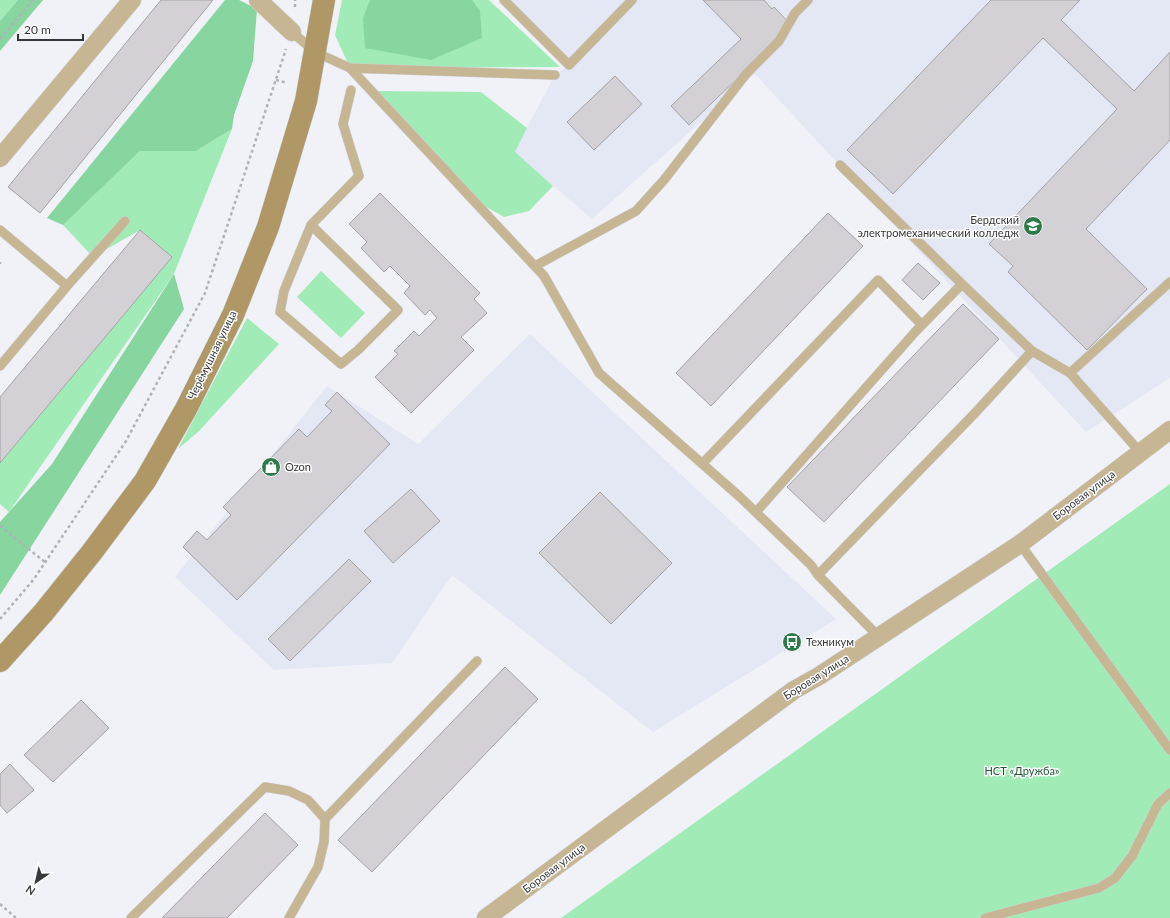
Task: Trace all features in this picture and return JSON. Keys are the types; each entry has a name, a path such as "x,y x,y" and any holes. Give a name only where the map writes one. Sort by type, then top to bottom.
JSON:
{"street":[{"path":"0,158 132,0"},
{"path":"258,0 292,32"},
{"name":"Черёмушная улица","path":"0,661 44,612 92,552 140,487 186,409 233,315 268,227 306,101 316,52 324,0"},
{"name":"Боровая улица","path":"486,918 794,690 819,676 1020,544 1170,430"}],"lane":[{"path":"504,0 569,65 632,0"},
{"path":"535,266 636,211 664,180 746,74 779,41 795,13 808,0"},
{"path":"292,32 316,52 350,68 535,266 544,276 599,373 756,512 811,565 818,575 879,637"},
{"path":"350,68 555,74"},
{"path":"311,225 398,310 358,350 341,364 280,312 284,291 311,225 359,176 343,124 351,90"},
{"path":"840,166 1032,351 1070,372 1140,452"},
{"path":"0,366 67,286 125,221"},
{"path":"0,230 67,286"},
{"path":"702,464 878,280 922,325"},
{"path":"1070,372 1170,282"},
{"path":"756,512 922,325 962,284"},
{"path":"818,575 1032,351"},
{"path":"1020,544 1170,750"},
{"path":"289,918 318,867 324,842 325,819 477,662"},
{"path":"131,918 266,786 289,791 308,800 325,819"},
{"path":"985,918 1099,888 1115,878 1132,856 1158,804 1170,793"}],"path":[{"path":"0,40 33,0"},
{"path":"0,619 34,579 126,441 206,293 292,32 295,0"},
{"path":"276,80 309,89"},
{"path":"0,526 46,562"},
{"path":"0,904 16,918"}],"shaded area":[{"name":"Бердский электромеханический колледж","path":"504,0 1170,0 1170,378 1086,432 755,74 592,219 514,152 555,75 569,65"},
{"path":"530,334 836,619 653,732 452,575 392,663 274,670 175,577 327,386 418,444"}],"green space":[{"path":"0,0 18,0 0,21"},
{"path":"18,0 43,0 0,51 0,21"},
{"path":"225,0 239,0 257,9 253,61 234,115 232,129 196,151 140,151 63,225 47,218"},
{"path":"342,0 489,0 560,67 350,68 335,35"},
{"path":"370,0 472,0 480,11 482,38 431,60 365,48 363,18"},
{"path":"373,91 481,92 527,128 515,152 553,186 529,211 504,217 481,204"},
{"path":"232,129 174,274 9,512 0,504 0,463 172,257 140,230 93,257 63,225 140,151 196,151"},
{"path":"321,271 365,313 341,338 297,297"},
{"path":"174,274 184,309 0,595 0,522 52,464"},
{"path":"247,318 279,344 199,431 178,449"},
{"name":"НСТ «Дружба»","path":"1170,484 1170,918 561,918"}],"building":[{"path":"161,0 213,0 40,213 8,187"},
{"path":"703,0 764,0 772,9 774,7 792,26 689,125 671,106 741,39"},
{"path":"991,0 1080,0 1061,20 1134,91 1170,52 1170,140 1086,229 1147,289 1087,350 1008,272 1013,266 989,244 1117,109 1043,38 893,194 847,150"},
{"path":"615,76 642,104 594,150 567,122"},
{"path":"380,193 480,293 474,299 487,313 461,337 474,350 411,413 375,377 398,354 394,351 414,331 419,336 437,318 430,310 425,315 404,293 410,286 390,266 384,272 361,248 367,242 349,224"},
{"path":"828,213 863,246 711,406 676,373"},
{"path":"140,230 172,257 0,463 0,397"},
{"path":"918,263 940,283 923,300 902,280"},
{"path":"963,304 999,339 824,522 787,487"},
{"path":"337,392 390,444 237,600 183,547 197,531 207,540 231,515 223,507 299,429 307,437 332,411 325,405"},
{"path":"411,489 440,521 393,563 364,531"},
{"path":"600,492 672,563 611,624 539,553"},
{"path":"349,559 371,581 290,661 268,639"},
{"path":"505,667 538,699 372,872 338,840"},
{"path":"81,700 109,728 53,782 24,755"},
{"path":"10,764 34,790 7,813 0,805 0,774"},
{"path":"265,813 298,845 227,918 162,918"}],"place":[{"name":"Бердский электромеханический колледж","path":"1033,226"},
{"name":"Ozon","path":"271,467"},
{"name":"Техникум","path":"792,642"}]}
